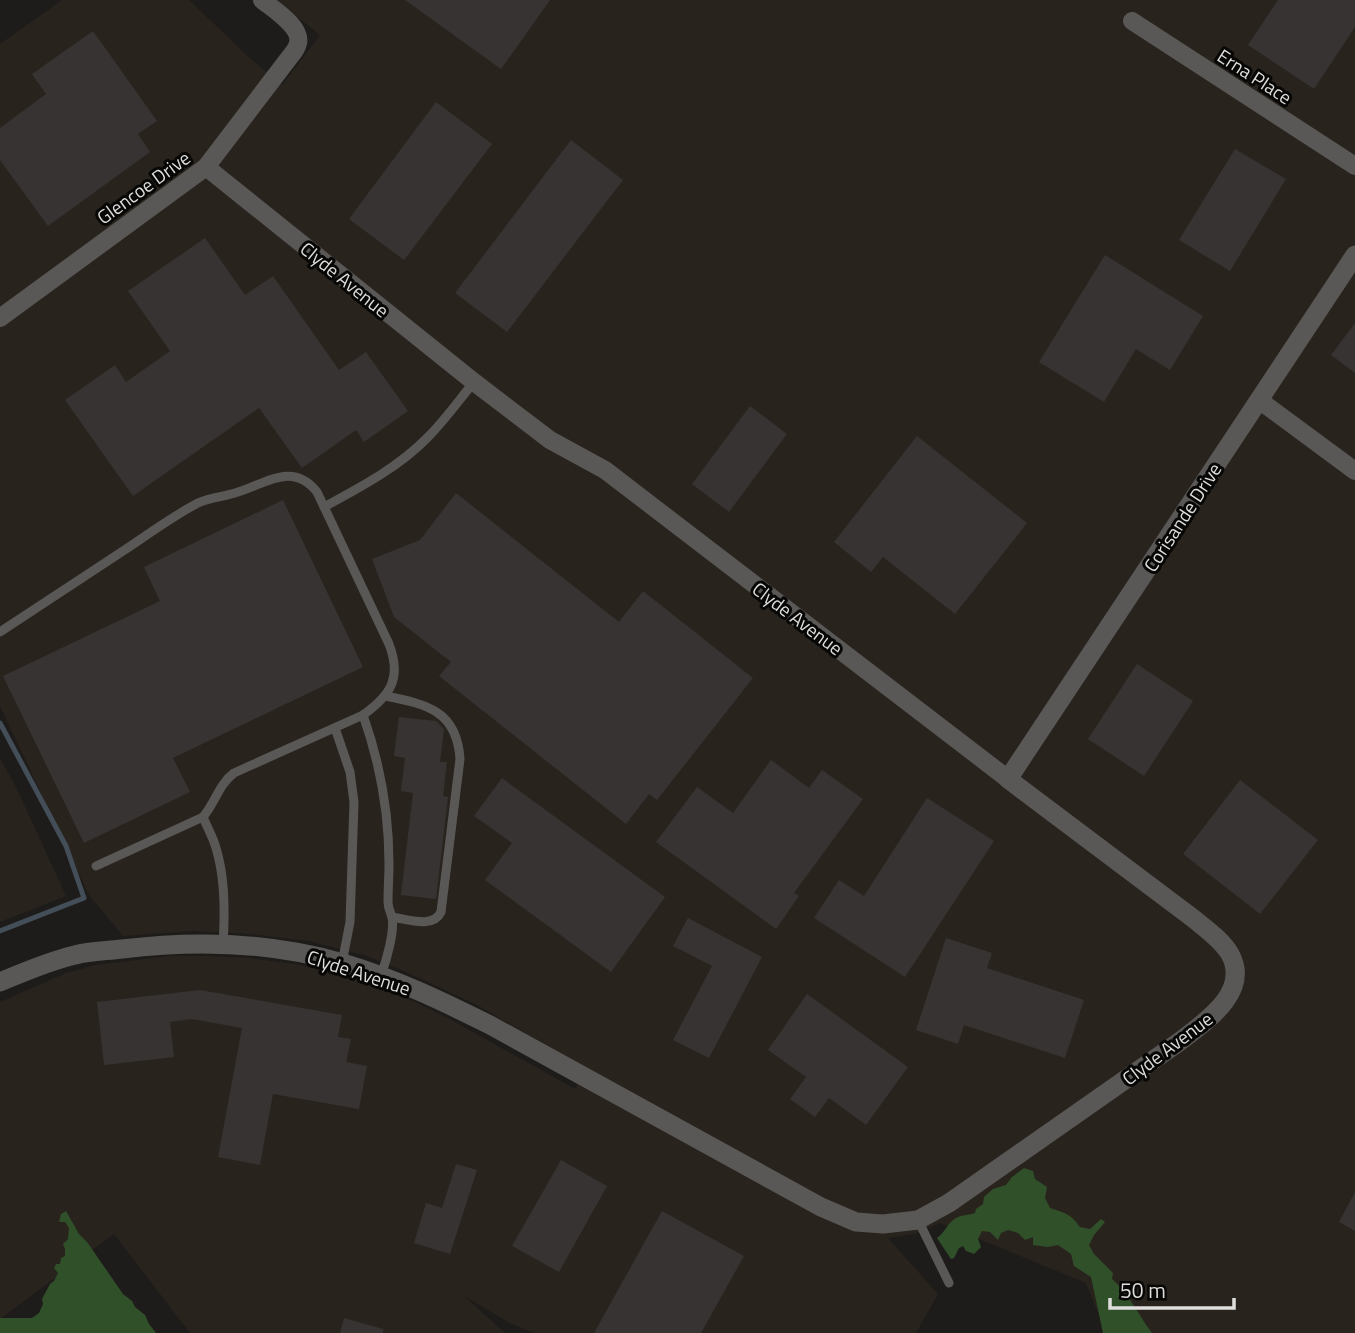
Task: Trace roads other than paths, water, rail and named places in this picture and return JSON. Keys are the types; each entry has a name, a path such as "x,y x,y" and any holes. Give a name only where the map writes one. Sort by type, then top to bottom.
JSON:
{"street":[{"name":"Glencoe Drive","path":"0,318 206,167 298,43 295,28 262,0"},
{"name":"Erna Place","path":"1132,21 1355,166"},
{"name":"Clyde Avenue","path":"0,982 76,954 164,944 223,944 294,952 342,963 381,975 490,1025 821,1208 856,1222 883,1224 918,1220 949,1203 1211,1018 1234,984 1235,970 1230,954 1194,919 605,470 550,440 206,167"},
{"name":"Corisande Drive","path":"1008,779 1355,255"},
{"path":"1259,400 1355,471"}],"lane":[{"path":"324,507 375,479 403,459 429,436 474,382"},
{"path":"0,632 201,501 234,494 272,477 282,476 304,480 317,492 393,655 392,683 386,696 363,715 234,773 221,786 203,817 96,866"},
{"path":"386,696 425,705 438,712 455,734 460,760 439,918 426,922 392,917"},
{"path":"363,715 383,782 389,847 388,908 392,917 390,941 381,975"},
{"path":"335,728 350,772 354,802 350,922 342,963"},
{"path":"203,817 219,861 223,944"},
{"path":"918,1220 949,1283"}],"waterway":[{"path":"0,723 66,846 84,898 0,931"}]}
